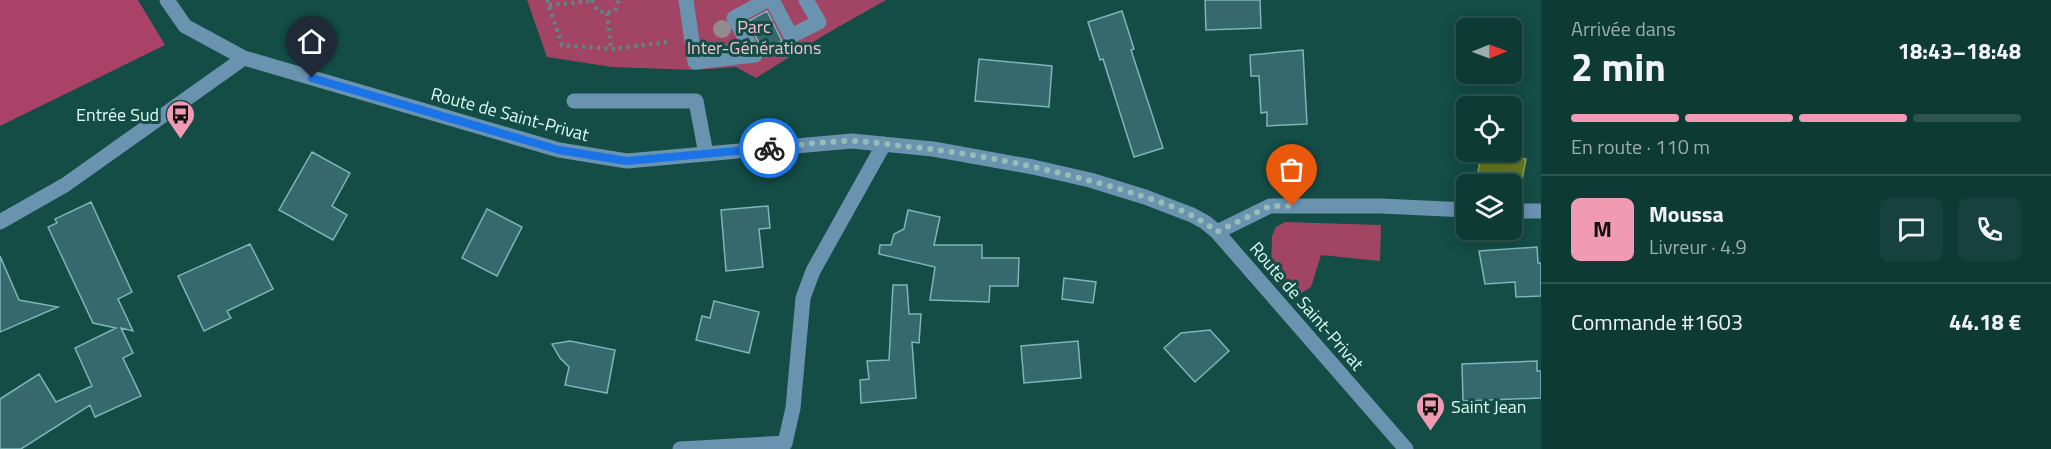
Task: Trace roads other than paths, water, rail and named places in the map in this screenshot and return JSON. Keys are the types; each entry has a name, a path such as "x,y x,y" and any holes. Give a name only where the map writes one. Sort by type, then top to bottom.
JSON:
{"street":[{"name":"Route de Saint-Privat","path":"167,0 185,26 244,58 559,150 627,161 852,141 933,149 1033,167 1090,180 1145,197 1192,215 1217,232 1406,449"},
{"path":"686,0 695,62 755,55 734,18 767,0"},
{"path":"772,0 791,36 819,22 806,0"},
{"path":"0,222 65,185 244,58"},
{"path":"574,101 696,101 706,154"},
{"path":"680,449 783,446 793,408 803,298 813,271 884,144"},
{"path":"1217,232 1270,206 1382,206 1456,209"},
{"path":"1522,211 1541,211"}],"place":[{"name":"Entrée Sud","path":"180,140"},
{"name":"Saint Jean","path":"1430,432"}],"park label":[{"name":"Parc Inter-Générations","path":"754,36"}]}
